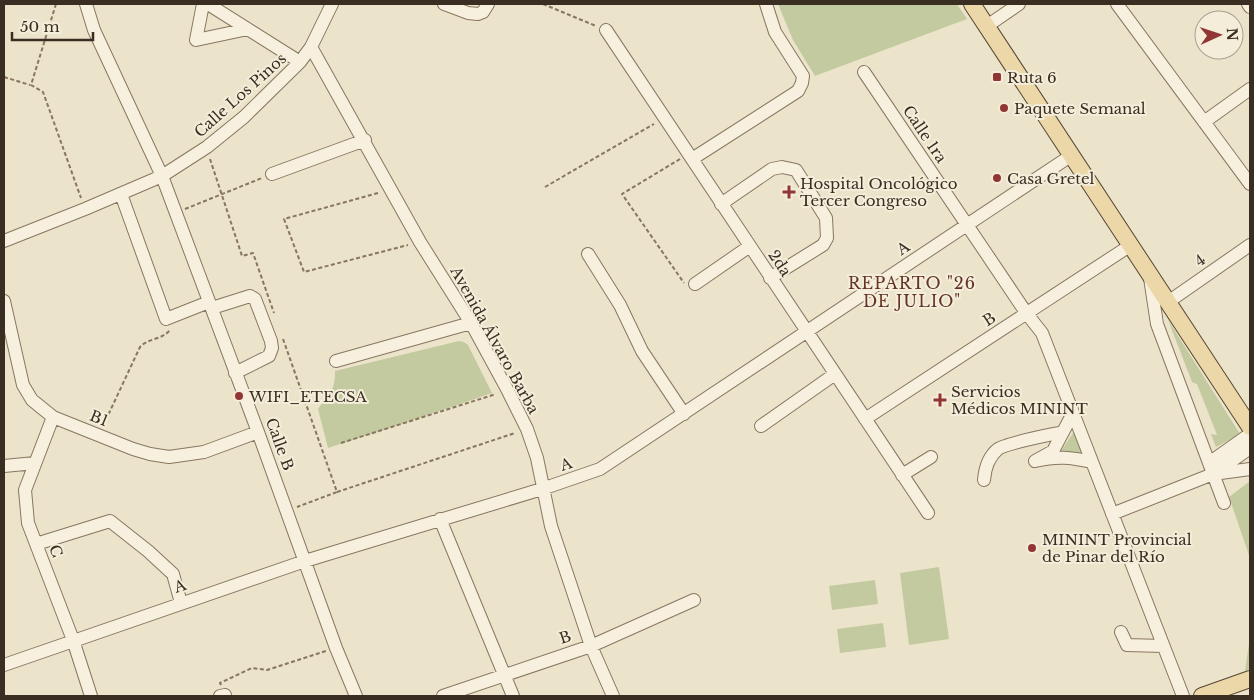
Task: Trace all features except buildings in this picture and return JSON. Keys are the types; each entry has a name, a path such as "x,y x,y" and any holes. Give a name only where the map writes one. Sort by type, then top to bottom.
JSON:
{"main road":[{"path":"972,4 1250,427"},
{"path":"1202,696 1250,679"}],"street":[{"path":"86,4 94,30 162,176"},
{"path":"203,4 196,40 248,29"},
{"path":"208,4 300,62"},
{"name":"Calle Los Pinos","path":"4,240 85,210 162,176 207,147 236,123 300,62 311,47 332,4"},
{"path":"444,4 473,14 483,12 488,4"},
{"path":"690,156 798,91 802,84 803,76 774,32 766,4"},
{"path":"988,26 1019,4"},
{"path":"1117,4 1250,184"},
{"name":"2da","path":"606,30 928,513"},
{"name":"Avenida Álvaro Barba","path":"311,47 365,140 420,242 471,323 527,429 537,458 551,526 591,646 613,696"},
{"name":"Calle 1ra","path":"864,72 1027,314 1042,333 1183,696"},
{"path":"1204,122 1250,89"},
{"path":"272,174 365,140"},
{"name":"A","path":"4,665 305,561 600,470 1072,155"},
{"path":"721,204 772,168 782,167 796,170 826,218 827,238 823,245 770,278"},
{"name":"Calle B","path":"162,176 258,432 336,648 356,696"},
{"path":"121,194 166,319 210,305 250,296 255,299 272,348 269,356 235,373"},
{"name":"B","path":"865,419 1131,245"},
{"name":"4","path":"1168,302 1250,245"},
{"path":"695,284 750,246"},
{"path":"588,254 620,305 642,351 684,414"},
{"path":"1149,273 1158,324 1224,504"},
{"name":"B1","path":"4,301 23,385 32,400 53,417 150,454 169,456 204,452 258,432"},
{"path":"336,361 471,323"},
{"path":"761,426 835,374"},
{"path":"1073,413 1053,451 1035,461 1054,457 1092,462"},
{"name":"C","path":"53,417 25,490 28,523 73,640 91,696"},
{"path":"984,480 985,467 990,457 1000,448 1063,432"},
{"path":"1212,473 1250,434"},
{"path":"1112,514 1212,473 1250,448"},
{"path":"902,475 931,457"},
{"path":"4,466 35,463"},
{"path":"1212,473 1250,469"},
{"path":"1212,473 1250,476"},
{"path":"440,519 513,696"},
{"path":"36,544 110,521 148,551 173,574 180,603"},
{"name":"B","path":"443,696 591,646 694,600"},
{"path":"1121,632 1127,645 1163,646"}],"path":[{"path":"31,85 56,4"},
{"path":"543,4 606,30"},
{"path":"4,76 31,85 43,92 85,210"},
{"path":"545,187 664,118"},
{"path":"690,156 622,194 687,287 695,284"},
{"path":"176,212 272,174"},
{"path":"391,189 284,219 304,272 420,242"},
{"path":"99,435 140,347 143,343 167,334 170,331 166,319"},
{"path":"341,443 508,391"},
{"path":"337,492 527,429"},
{"path":"223,695 220,683 252,668 267,670 336,648"}],"green space":[{"path":"778,4 957,4 967,19 815,76 793,40"},
{"path":"1168,320 1240,434 1216,447 1211,434 1217,435 1197,384 1192,382"},
{"path":"459,341 468,345 492,393 328,448 318,409 333,388 335,371"},
{"path":"1075,430 1083,455 1061,451"},
{"path":"1250,481 1250,558 1229,497"},
{"path":"939,567 949,639 909,645 900,573"},
{"path":"875,580 878,604 832,610 829,586"},
{"path":"883,623 886,647 840,653 837,629"},
{"path":"1250,637 1250,669 1245,671"}],"place":[{"name":"Ruta 6","path":"997,77"},
{"name":"Paquete Semanal","path":"1004,108"},
{"name":"Casa Gretel","path":"997,178"},
{"name":"Hospital Oncológico Tercer Congreso","path":"789,192"},
{"name":"WIFI_ETECSA","path":"239,396"},
{"name":"Servicios Médicos MININT","path":"940,400"},
{"name":"MININT Provincial de Pinar del Río","path":"1032,548"}],"district":[{"name":"REPARTO \"26 DE JULIO\"","path":"912,292"}]}
